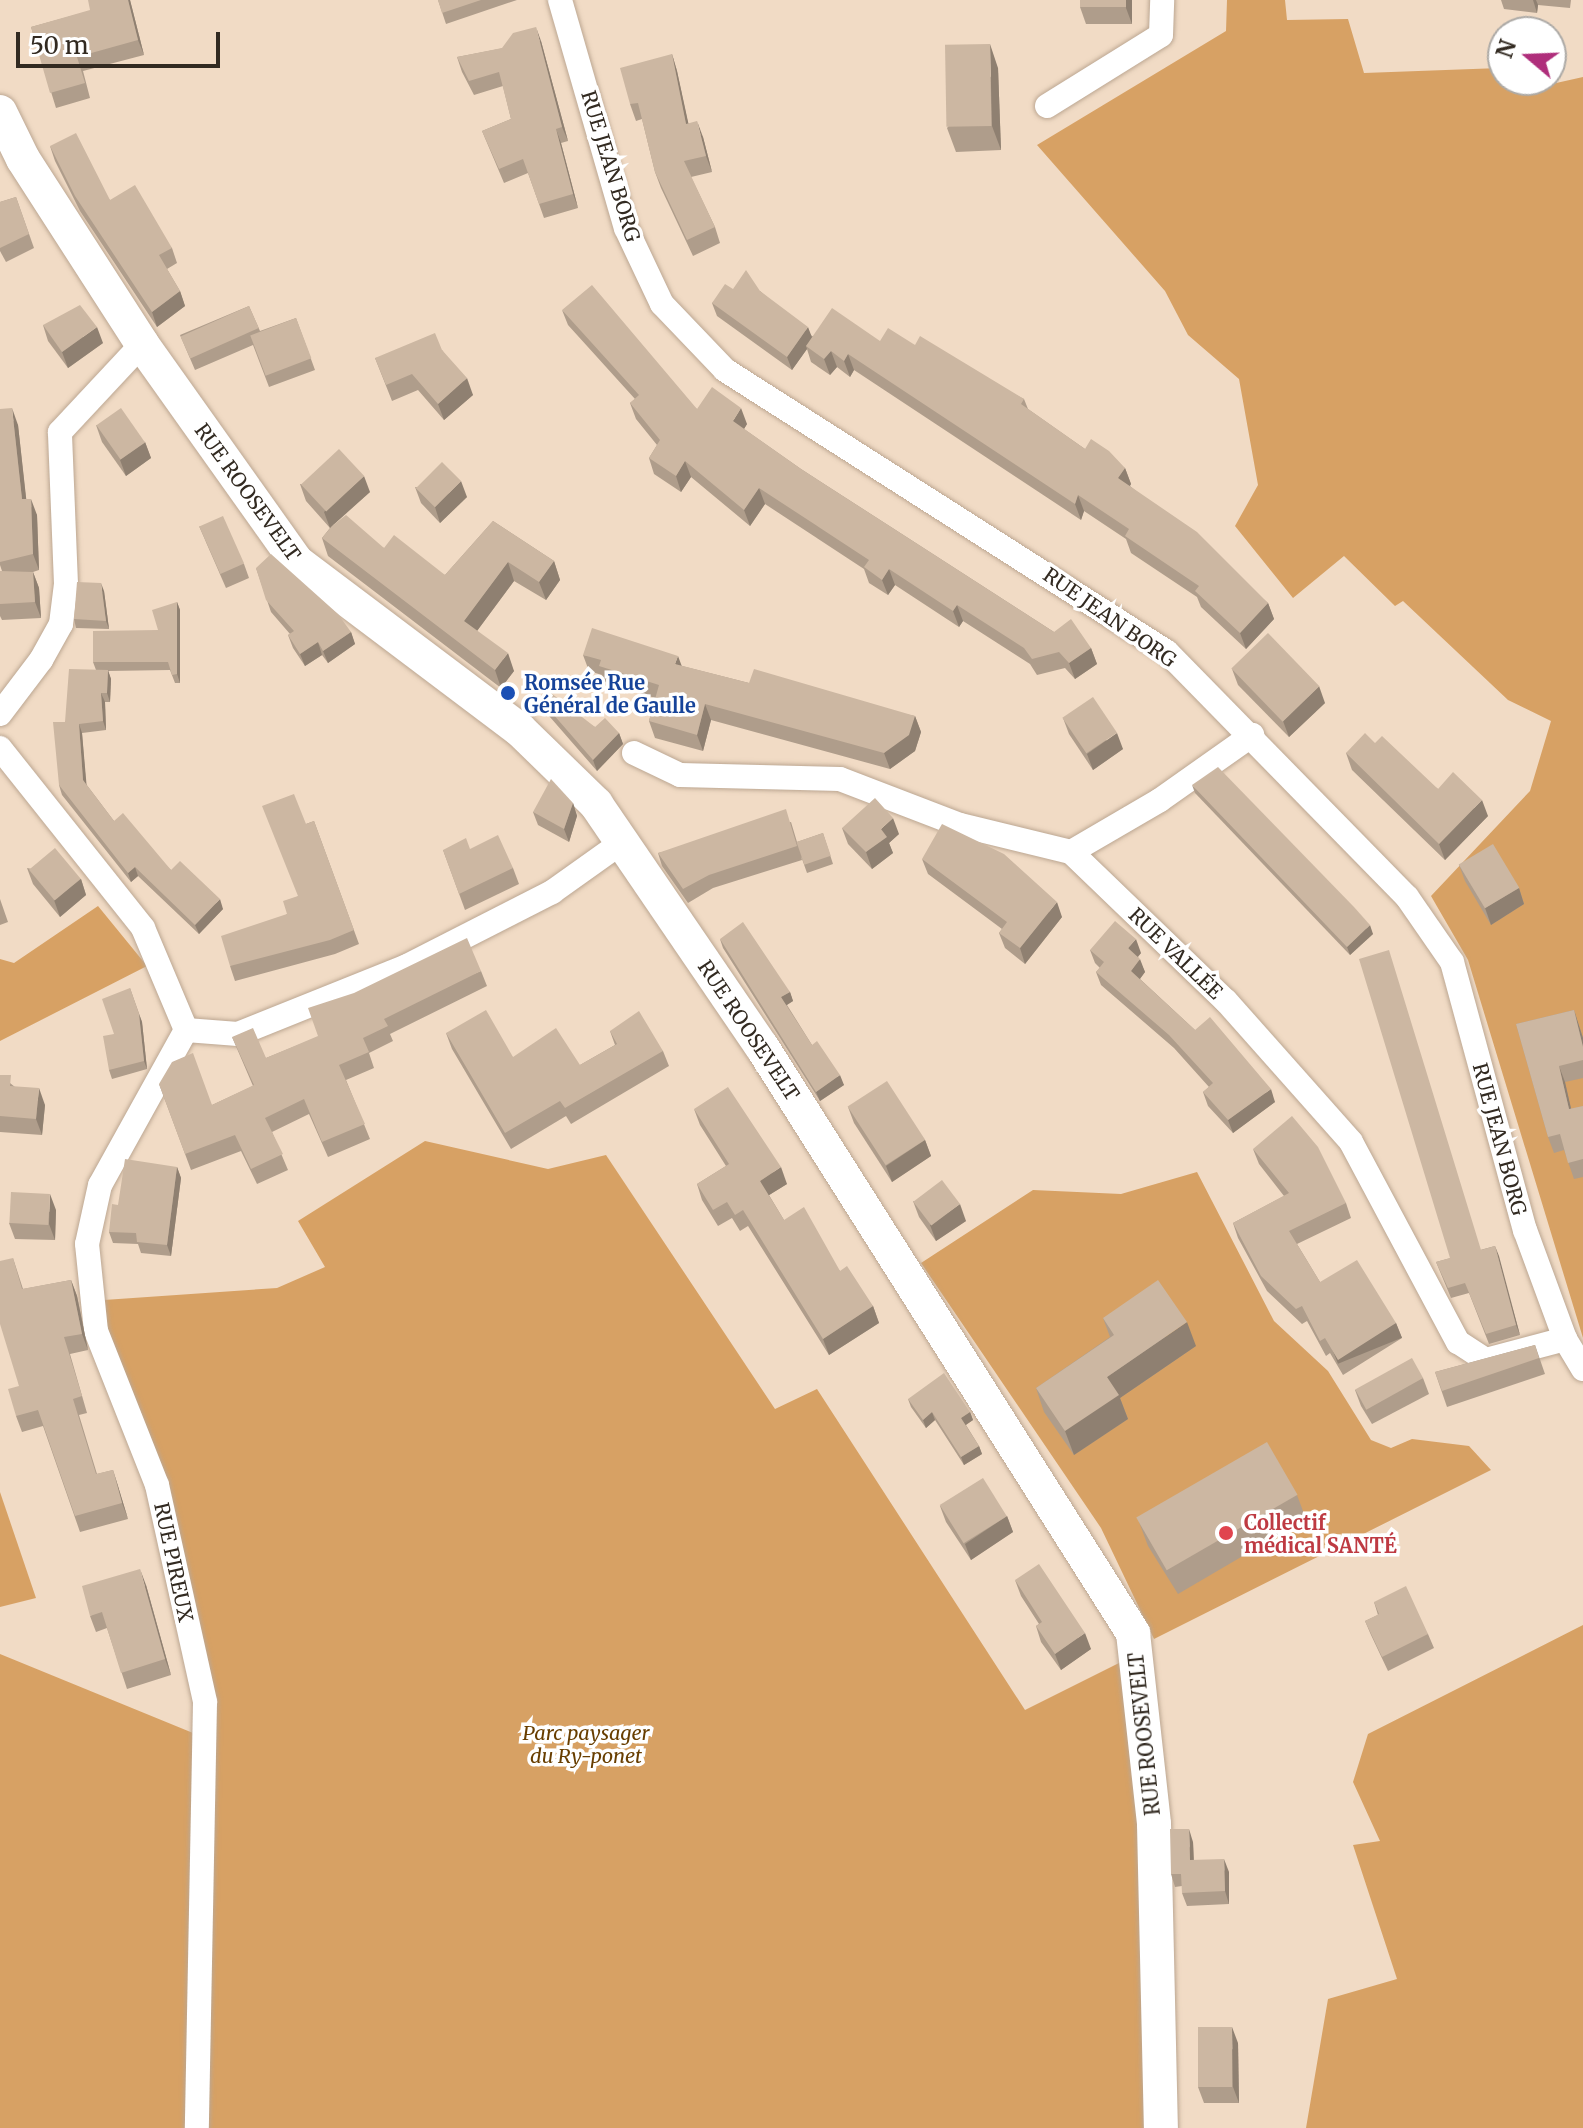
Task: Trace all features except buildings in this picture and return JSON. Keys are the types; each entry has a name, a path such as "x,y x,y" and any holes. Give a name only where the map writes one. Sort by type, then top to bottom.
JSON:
{"main road":[{"name":"RUE ROOSEVELT","path":"0,112 23,159 142,344 297,562 520,730 596,804 762,1047 1133,1633 1154,1824 1161,2122"}],"street":[{"name":"RUE JEAN BORG","path":"560,0 626,228 662,304 725,370 1167,652 1252,735 1407,897 1452,962 1525,1230 1565,1339 1583,1369"},
{"path":"1047,106 1161,35 1162,0"},
{"path":"0,714 61,624 66,584 60,432 142,344"},
{"path":"634,753 680,775 840,779 960,825 1071,852 1160,800 1252,735"},
{"path":"0,748 143,928 186,1030 238,1034 407,966 552,892 621,843"},
{"name":"RUE VALLÉE","path":"1071,852 1226,1001 1351,1142 1458,1342 1486,1360 1565,1339"},
{"name":"RUE PIREUX","path":"186,1030 100,1185 87,1244 96,1331 157,1485 205,1702 197,2128"}],"green space":[{"path":"1227,0 1285,0 1287,20 1348,19 1364,73 1487,68 1487,96 1567,96 1567,81 1583,77 1583,1338 1468,960 1431,896 1530,791 1551,721 1508,700 1403,601 1395,606 1344,556 1293,598 1235,526 1258,485 1239,379 1188,335 1165,291 1037,145 1226,31"},
{"path":"98,906 147,966 0,1041 0,959 14,963"},
{"name":"Parc paysager du Ry-ponet","path":"425,1141 548,1169 606,1155 775,1409 817,1389 1025,1710 1119,1663 1133,1633 1161,2128 0,2128 0,1654 193,1733 205,1702 157,1485 96,1331 104,1300 277,1288 325,1267 298,1221"},
{"path":"1197,1172 1274,1321 1328,1371 1371,1440 1391,1448 1412,1439 1469,1446 1491,1470 1154,1639 1101,1528 921,1263 1033,1190 1121,1194"},
{"path":"0,1492 36,1598 0,1607"},
{"path":"1583,1625 1583,2128 1306,2128 1328,1999 1397,1979 1353,1845 1380,1841 1353,1782 1368,1734"}],"place":[{"name":"Romsée Rue Général de Gaulle","path":"508,693"},
{"name":"Collectif médical SANTÉ","path":"1226,1533"}]}
